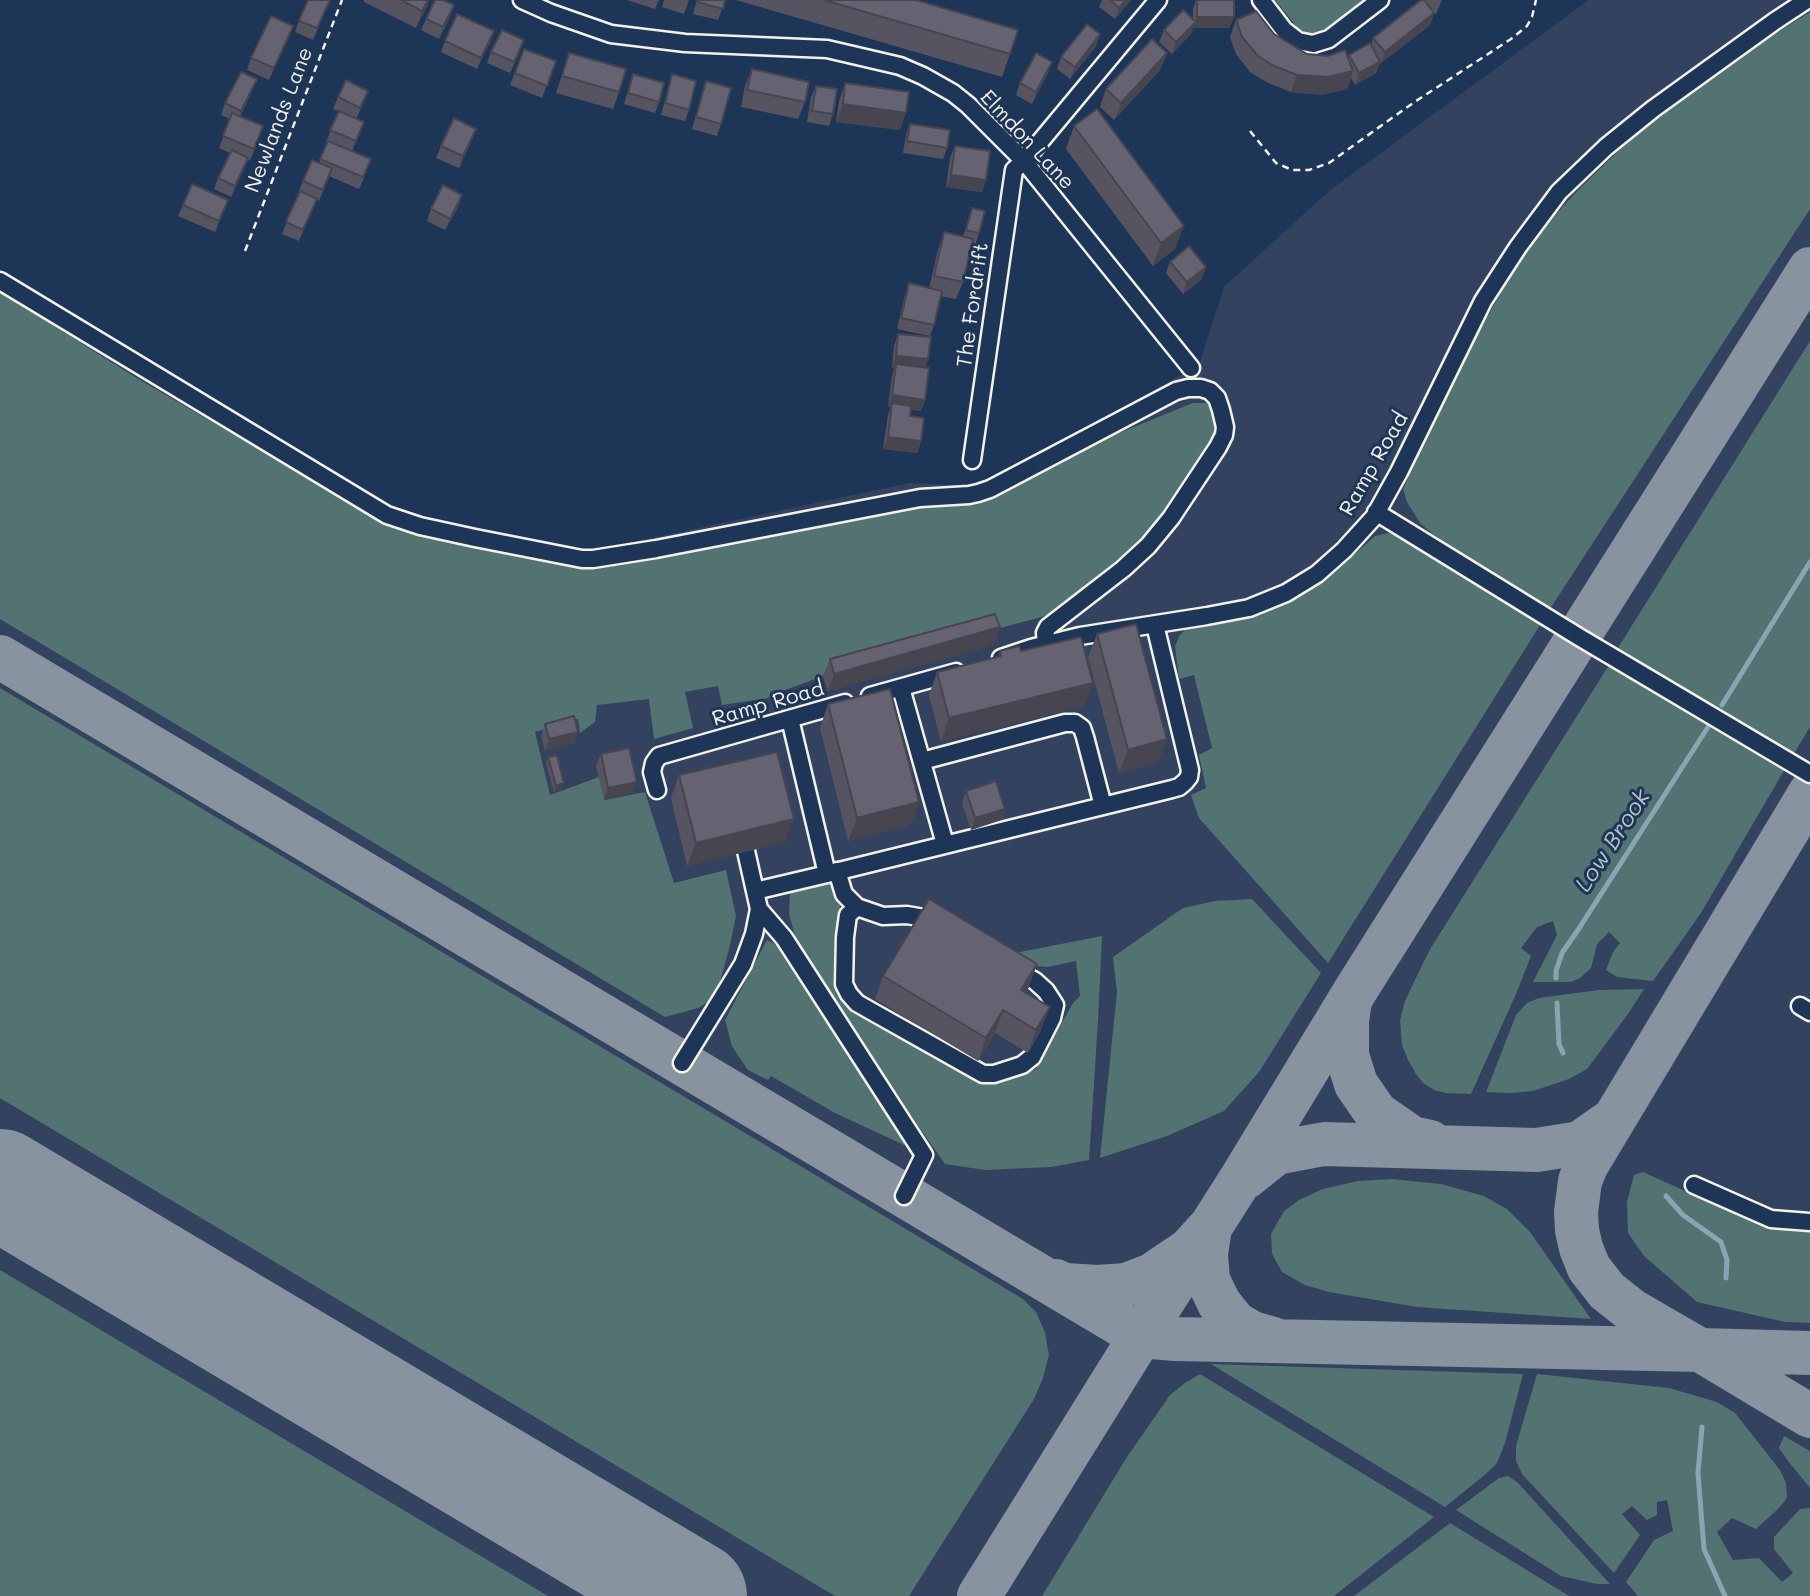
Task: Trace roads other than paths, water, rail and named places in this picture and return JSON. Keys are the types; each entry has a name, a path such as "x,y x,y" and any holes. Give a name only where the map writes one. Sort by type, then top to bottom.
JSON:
{"street":[{"name":"Elmdon Lane","path":"522,0 611,34 685,43 827,49 874,58 923,76 968,105 1024,161 1191,368"},
{"name":"The Fordrift","path":"972,460 1014,170 1158,0"},
{"path":"1261,0 1291,36 1298,41 1313,44 1329,39 1380,0"},
{"name":"Ramp Road","path":"657,790 652,772 659,756 1046,644 1249,608 1286,593 1317,574 1345,550 1376,512 1399,472 1483,301 1518,247 1559,192 1606,147 1653,109 1775,20 1807,0"},
{"path":"0,281 387,515 431,528 582,559 656,549 920,498 978,493 1176,391 1188,388 1210,391 1217,398 1225,427 1218,447 1149,546 1048,627 1045,632 1046,644"},
{"path":"1376,512 1590,644 1810,774"},
{"path":"755,891 1179,787 1189,777 1190,770 1155,625"},
{"path":"901,688 945,844"},
{"path":"790,719 832,873 844,894 857,907 883,916 907,915 925,918 947,931"},
{"path":"922,761 1065,723 1075,723 1082,728 1086,737 1103,806"},
{"path":"682,1063 743,964 754,934 759,909 746,851"},
{"path":"857,907 848,915 845,937 844,985 849,994 857,1003 983,1074 994,1074 1021,1065 1032,1057 1052,1018 1055,1005 1035,981 1002,962"},
{"path":"759,909 784,938 924,1155 904,1196"},
{"path":"1693,1185 1771,1219 1810,1222"}],"waterway":[{"name":"Low Brook","path":"1722,705 1810,562"},
{"name":"Low Brook","path":"1556,978 1562,953 1708,727"},
{"name":"Low Brook","path":"1557,1003 1559,1044 1563,1053"},
{"name":"Low Brook","path":"1666,1196 1683,1215 1721,1242 1727,1260 1726,1278"},
{"name":"Low Brook","path":"1702,1427 1698,1473 1704,1549 1725,1596"}]}
